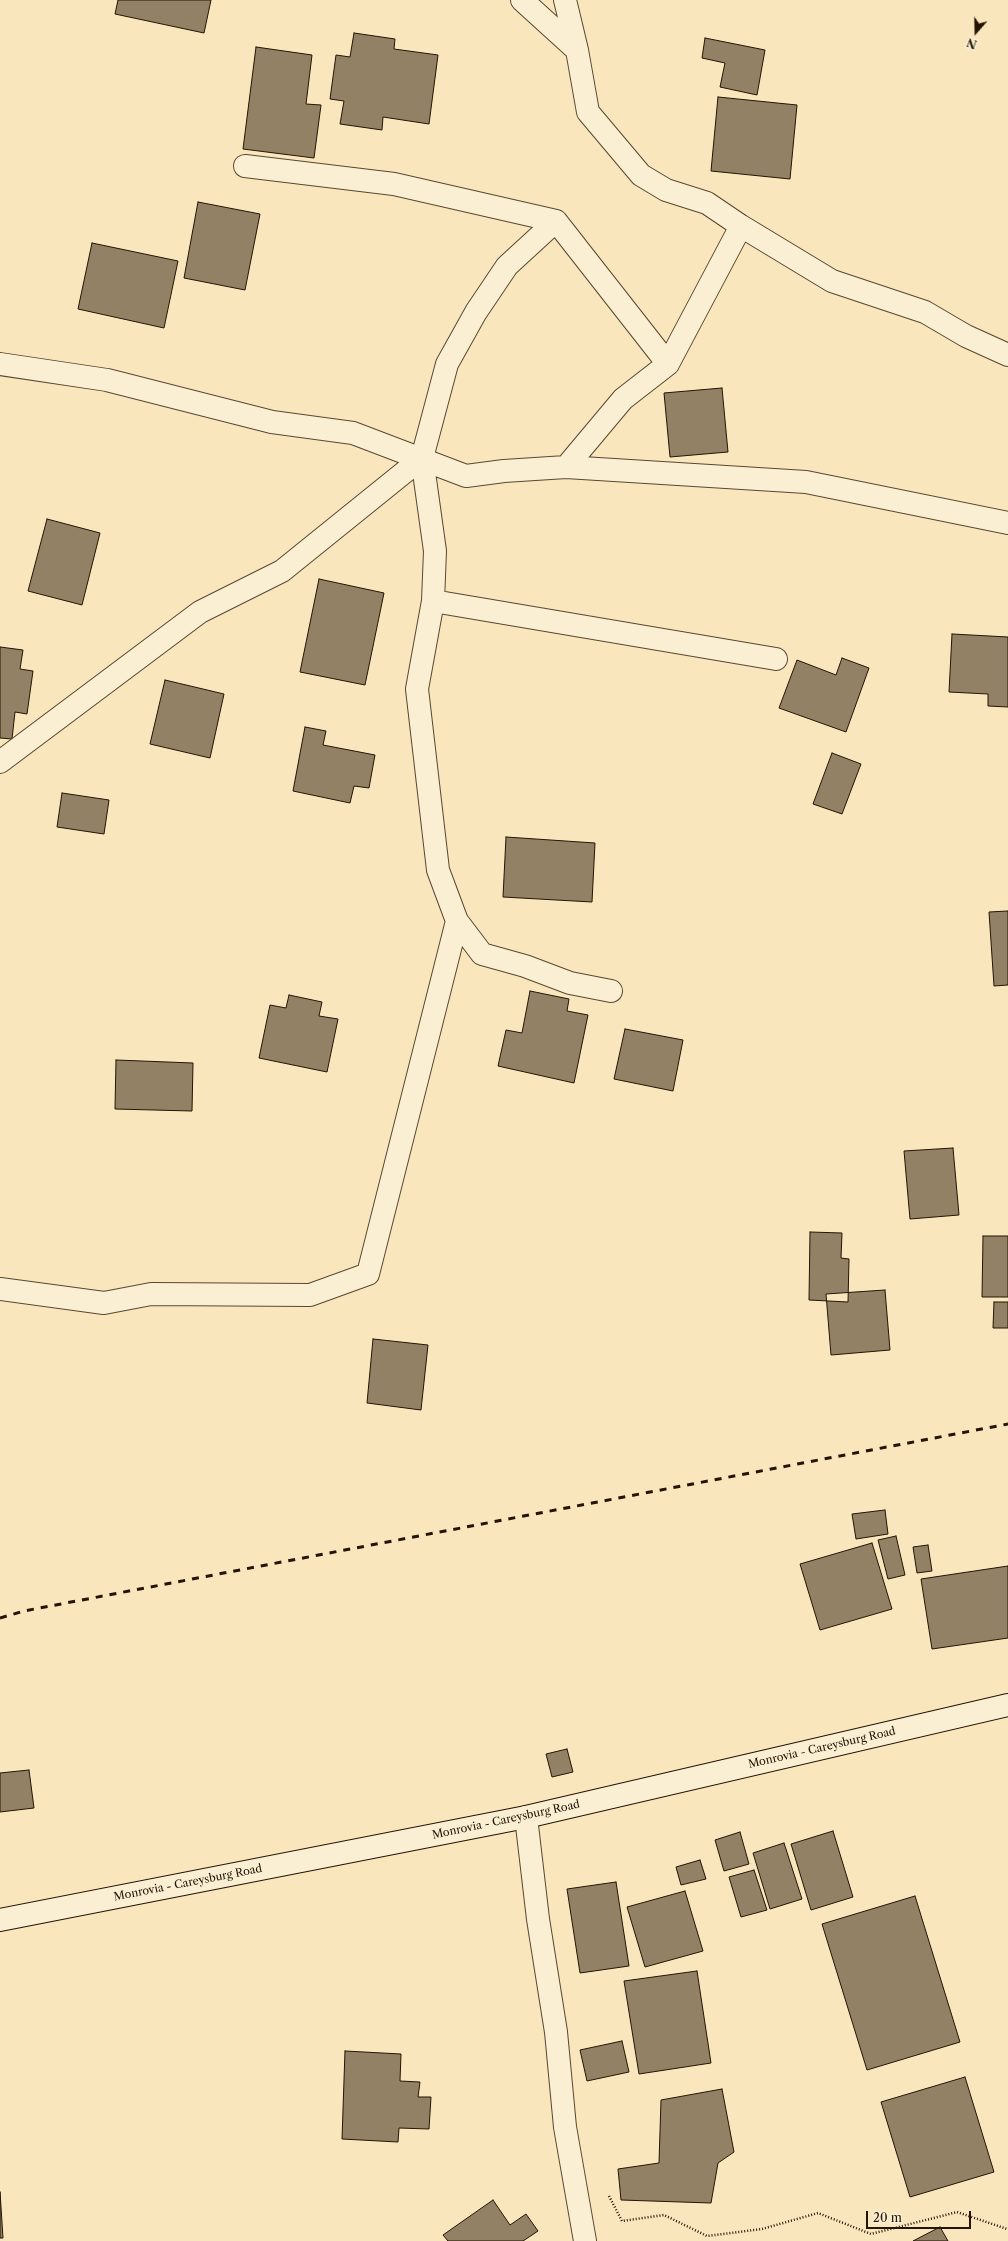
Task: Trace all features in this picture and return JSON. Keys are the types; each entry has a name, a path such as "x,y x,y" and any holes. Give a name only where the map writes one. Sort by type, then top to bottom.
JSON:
{"street":[{"path":"522,0 577,50"},
{"path":"565,0 577,50 588,112 641,175 666,190 707,203 740,226 832,281 925,312 966,336 1008,355"},
{"path":"245,166 394,184 556,222 668,364"},
{"path":"556,222 507,266 476,312 448,364 422,458 435,551 433,601 417,689 438,870 457,921 482,954 525,966 570,983 611,991"},
{"path":"566,467 623,399 668,364 740,226"},
{"path":"0,364 107,380 272,422 353,433 466,476 504,471 566,467 806,482 1008,523"},
{"path":"0,762 200,612 282,571 422,458"},
{"path":"433,601 776,659"},
{"path":"0,1289 104,1303 151,1294 310,1295 368,1274 457,921"},
{"name":"Monrovia - Careysburg Road","path":"0,1920 526,1817 1008,1705"},
{"path":"526,1817 538,1919 556,2032 565,2127 585,2241"}],"path":[{"path":"608,2195 622,2221 664,2214 707,2236 762,2229 818,2213 870,2234 957,2212 1007,2229"}],"building":[{"path":"118,0 211,0 204,33 115,14"},
{"path":"354,33 395,39 394,49 438,55 429,124 383,117 382,130 340,124 344,101 330,99 336,55 350,57"},
{"path":"705,38 765,50 757,95 720,87 725,63 702,58"},
{"path":"256,47 312,55 306,104 321,105 314,158 243,149"},
{"path":"718,97 797,105 790,179 711,171"},
{"path":"198,202 260,214 245,290 184,278"},
{"path":"92,243 178,261 164,328 78,309"},
{"path":"722,388 728,452 670,457 664,393"},
{"path":"47,519 100,533 82,605 28,591"},
{"path":"319,579 384,593 365,685 300,672"},
{"path":"952,634 1008,637 1008,707 988,706 988,694 949,692"},
{"path":"0,647 23,650 20,669 33,671 27,714 15,712 12,739 0,738"},
{"path":"842,658 869,668 846,732 779,708 797,660 836,675"},
{"path":"165,680 224,694 210,758 150,744"},
{"path":"305,727 326,731 323,745 375,755 369,788 354,786 350,803 293,791"},
{"path":"832,753 861,764 842,814 813,804"},
{"path":"62,793 109,800 104,834 57,827"},
{"path":"506,837 595,843 592,902 503,897"},
{"path":"1008,911 1008,985 994,986 989,912"},
{"path":"530,991 569,999 567,1011 588,1015 574,1083 498,1066 506,1030 522,1033"},
{"path":"289,995 322,1002 319,1016 338,1019 327,1072 259,1058 270,1005 286,1008"},
{"path":"625,1029 683,1040 673,1091 614,1079"},
{"path":"116,1060 193,1063 192,1111 115,1109"},
{"path":"953,1148 959,1215 910,1219 904,1151"},
{"path":"810,1232 842,1233 841,1258 849,1259 848,1302 809,1300"},
{"path":"983,1236 1008,1236 1008,1297 982,1297"},
{"path":"885,1290 890,1350 831,1355 826,1294"},
{"path":"994,1302 1008,1302 1008,1328 993,1328"},
{"path":"373,1339 428,1345 421,1410 367,1403"},
{"path":"885,1510 888,1534 856,1539 852,1514"},
{"path":"896,1536 905,1575 888,1579 878,1540"},
{"path":"872,1543 892,1609 820,1630 800,1564"},
{"path":"928,1545 932,1571 917,1573 913,1547"},
{"path":"1008,1566 1008,1638 932,1649 921,1579"},
{"path":"567,1749 573,1772 552,1777 546,1754"},
{"path":"29,1770 34,1808 0,1812 0,1773"},
{"path":"833,1831 853,1897 811,1910 791,1844"},
{"path":"740,1832 749,1864 724,1871 715,1840"},
{"path":"784,1843 802,1899 770,1909 753,1853"},
{"path":"700,1860 706,1879 681,1885 676,1867"},
{"path":"754,1870 767,1910 741,1917 729,1877"},
{"path":"616,1882 629,1966 580,1973 567,1889"},
{"path":"685,1891 703,1951 645,1967 627,1907"},
{"path":"915,1896 960,2042 867,2070 822,1924"},
{"path":"697,1971 711,2063 639,2074 624,1981"},
{"path":"622,2041 629,2072 587,2081 580,2050"},
{"path":"345,2051 401,2054 400,2081 420,2082 418,2097 431,2097 429,2129 399,2128 398,2142 342,2139"},
{"path":"965,2077 994,2172 910,2197 881,2102"},
{"path":"722,2089 734,2152 718,2163 711,2203 621,2200 618,2169 659,2163 661,2100"},
{"path":"0,2192 3,2238 0,2238"},
{"path":"493,2200 510,2225 526,2214 538,2231 523,2241 448,2241 443,2235"},
{"path":"940,2227 948,2241 913,2241"}],"railway":[{"path":"0,1618 24,1611 1008,1424"}]}
